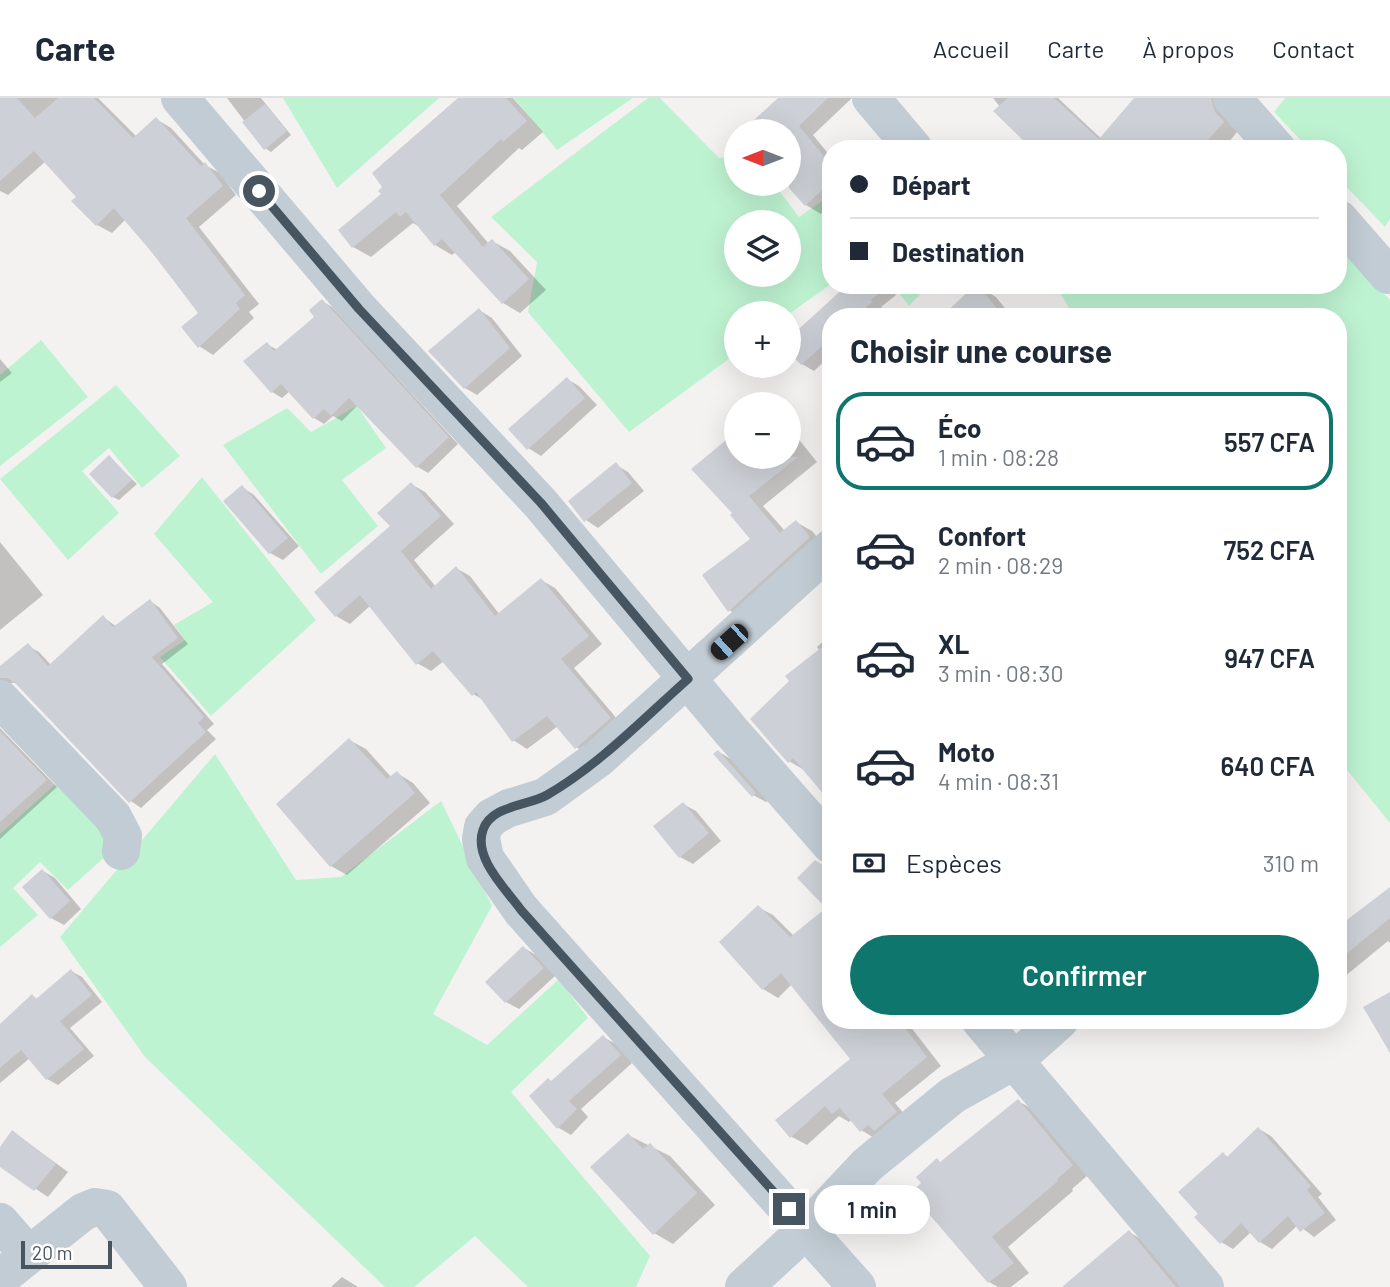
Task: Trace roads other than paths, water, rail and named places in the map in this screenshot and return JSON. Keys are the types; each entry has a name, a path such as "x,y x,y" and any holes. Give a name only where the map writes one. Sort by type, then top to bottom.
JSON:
{"street":[{"path":"180,98 359,309 541,503 822,835"},
{"path":"871,98 906,140"},
{"path":"1232,98 1269,140"},
{"path":"1347,228 1388,275"},
{"path":"822,556 599,758 545,797 509,808 492,817 483,827 481,839 485,858 521,910 857,1287"},
{"path":"0,699 113,817 123,836 121,851"},
{"path":"987,1029 1205,1287"},
{"path":"744,1287 807,1229 867,1165 953,1095 1014,1061 1050,1029"},
{"path":"0,1222 14,1266 83,1212 95,1207 107,1209 168,1287"}]}
